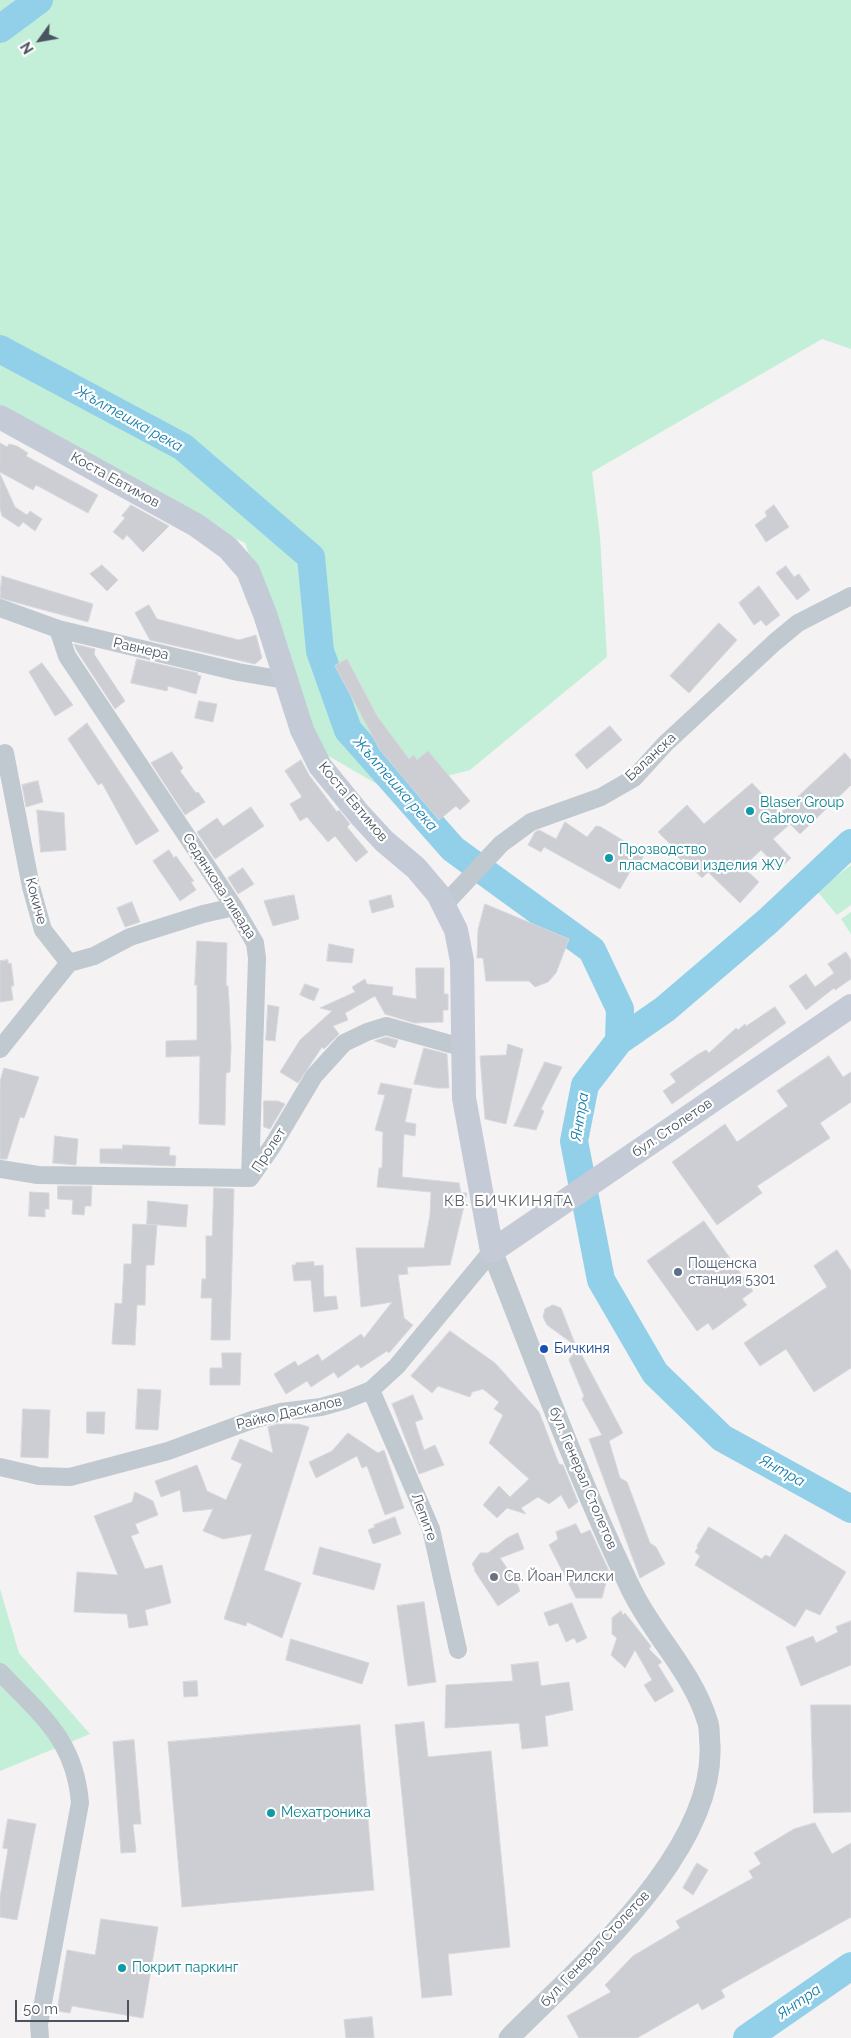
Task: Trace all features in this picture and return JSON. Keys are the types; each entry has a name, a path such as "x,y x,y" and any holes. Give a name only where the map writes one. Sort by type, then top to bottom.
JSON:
{"main road":[{"name":"Коста Евтимов","path":"0,417 196,525 228,548 248,570 302,730 320,766 360,815 384,840 416,868 438,894 452,896 462,961 461,1047 464,1098 492,1251"},
{"name":"бул. Столетов","path":"492,1251 851,1006"}],"street":[{"name":"Баланска","path":"452,896 494,852 531,822 601,797 634,778 665,744 775,642 798,623 851,596"},
{"name":"Равнера","path":"0,608 58,629 238,672 285,680"},
{"name":"Седянкова ливада","path":"58,629 67,656 234,907 255,943 257,958 250,1178"},
{"name":"Кокиче","path":"4,753 31,887 44,930 69,963"},
{"path":"0,1049 69,963 94,956 130,937 203,914 234,907"},
{"name":"Пролет","path":"0,1169 38,1175 250,1178 273,1146 314,1076 344,1043 367,1032 386,1026 461,1047"},
{"name":"Райко Даскалов","path":"0,1467 39,1476 70,1477 168,1451 252,1420 338,1402 371,1390 397,1366 492,1251"},
{"name":"бул. Генерал Столетов","path":"492,1251 553,1406 632,1591 689,1679 700,1701 709,1725 710,1756 708,1782 694,1821 671,1864 632,1914 509,2038"},
{"name":"Лепите","path":"371,1390 431,1529 458,1650"},
{"path":"0,1672 56,1731 71,1758 79,1783 80,1803 39,2024 40,2038"}],"green space":[{"path":"0,0 851,0 851,349 822,339 592,472 600,536 607,657 470,770 389,791 320,751 245,543 102,473 0,417"},
{"path":"851,865 851,905 837,915 817,891"},
{"path":"851,912 851,934 841,919"},
{"path":"0,1589 19,1653 90,1734 0,1771"}],"building":[{"path":"0,443 7,447 9,444 17,446 28,453 26,456 98,495 88,513 36,485 33,490 0,472"},
{"path":"0,474 15,507 27,515 30,511 42,519 35,531 23,522 19,527 2,516 0,508"},
{"path":"131,505 169,526 143,552 127,535 123,540 113,532 125,518 122,516"},
{"path":"774,505 789,527 766,542 755,525 767,516 765,512"},
{"path":"102,565 118,580 107,591 90,574"},
{"path":"786,566 794,577 799,574 810,590 797,600 776,573"},
{"path":"2,576 93,604 88,622 0,598"},
{"path":"759,586 780,615 766,626 761,620 754,625 739,603"},
{"path":"149,605 157,619 239,640 256,635 262,658 255,664 150,640 135,613"},
{"path":"719,623 737,640 689,693 670,676"},
{"path":"74,644 95,649 94,654 125,701 115,709 77,651"},
{"path":"137,659 198,673 197,675 201,676 196,694 168,686 167,691 131,683"},
{"path":"347,659 377,716 409,759 414,755 417,760 428,751 470,801 460,810 456,806 439,820 380,750 335,666"},
{"path":"42,663 73,705 55,716 29,672"},
{"path":"199,701 217,704 213,722 195,718"},
{"path":"87,723 159,831 136,845 102,783 98,785 68,739"},
{"path":"610,726 622,740 587,769 575,755"},
{"path":"172,752 183,768 180,771 205,802 185,815 151,763"},
{"path":"845,753 851,760 851,785 800,834 790,824 773,839 791,858 779,869 761,850 743,867 759,882 740,903 708,872 702,878 683,858 681,860 668,846 670,844 658,832 687,805 704,824 752,783 780,813"},
{"path":"301,760 309,775 337,812 339,810 350,824 347,827 368,852 356,862 335,836 328,842 307,817 300,821 290,804 302,797 285,771"},
{"path":"38,781 43,802 26,807 22,785"},
{"path":"251,807 264,826 215,859 197,832 217,818 223,826"},
{"path":"37,810 64,813 66,850 41,852"},
{"name":"Прозводство пласмасови изделия ЖУ","path":"565,822 587,837 596,826 601,827 645,854 638,865 635,863 620,889 544,847 541,852 528,845 535,832 539,830 556,839"},
{"path":"169,850 174,858 176,856 194,881 191,882 196,890 180,901 153,861"},
{"path":"243,868 254,884 238,894 228,878"},
{"path":"294,895 299,919 273,926 264,901"},
{"path":"391,895 394,907 372,913 369,901"},
{"path":"132,902 140,922 125,927 117,908"},
{"path":"485,904 569,939 556,973 548,982 535,987 529,981 486,981 483,958 477,958 478,930"},
{"path":"197,941 227,943 226,986 228,986 231,1047 230,1072 226,1073 225,1125 199,1124 200,1056 166,1057 166,1041 197,1040 197,985 195,985"},
{"path":"329,944 354,949 352,963 327,961"},
{"path":"846,952 851,960 851,979 835,990 834,988 806,1010 789,986 806,974 815,987 834,973 828,964"},
{"path":"8,960 8,964 11,963 14,986 11,986 13,1000 0,1002 0,961"},
{"path":"416,968 444,968 444,994 448,994 448,1010 443,1010 443,1022 414,1023 385,1014 375,996 345,1013 348,1020 333,1026 339,1034 324,1049 322,1047 298,1083 280,1072 300,1040 332,1011 320,1008 355,992 352,987 365,979 367,984 393,987 392,995 416,999"},
{"path":"305,984 319,989 314,1001 300,995"},
{"path":"268,1005 279,1007 275,1041 266,1040"},
{"path":"775,1007 786,1023 672,1104 663,1091 676,1082 670,1074 706,1050 709,1053 736,1028 738,1030 745,1024 746,1026"},
{"path":"386,1037 398,1040 395,1048 375,1041"},
{"path":"508,1044 523,1049 506,1124 485,1119 480,1056 506,1055"},
{"path":"424,1048 447,1054 449,1088 414,1084"},
{"path":"829,1056 843,1077 851,1072 851,1102 820,1123 830,1138 757,1186 762,1193 717,1225 672,1162 725,1124 737,1142 788,1106 777,1091"},
{"path":"545,1062 562,1067 541,1109 544,1111 536,1130 514,1126"},
{"path":"4,1068 39,1077 24,1118 20,1117 7,1159 0,1159 0,1082"},
{"path":"381,1083 412,1089 405,1122 416,1124 415,1136 404,1134 402,1177 459,1183 461,1193 467,1193 450,1265 407,1267 408,1274 398,1275 404,1318 413,1325 389,1353 387,1351 361,1368 358,1364 338,1378 334,1372 311,1387 307,1381 286,1394 274,1374 295,1361 298,1366 318,1354 322,1361 361,1334 364,1338 392,1302 361,1307 356,1248 424,1248 430,1215 431,1192 377,1187 379,1168 382,1168 383,1132 375,1130 385,1095 378,1094"},
{"path":"264,1101 278,1101 285,1104 270,1129 264,1127"},
{"path":"55,1136 78,1139 76,1165 53,1163"},
{"path":"123,1145 170,1147 169,1155 176,1156 175,1166 100,1163 100,1149 122,1149"},
{"path":"58,1186 92,1186 91,1206 85,1206 84,1215 72,1214 73,1200 58,1199"},
{"path":"214,1188 234,1189 230,1340 211,1340 212,1298 201,1298 202,1279 206,1279 206,1236 212,1236"},
{"path":"30,1192 49,1193 49,1209 45,1209 45,1217 29,1216"},
{"path":"148,1201 188,1205 186,1227 147,1224"},
{"name":"Пощенска станция 5301","path":"704,1221 753,1291 742,1299 747,1305 713,1330 708,1323 697,1331 647,1261"},
{"path":"133,1224 157,1225 154,1265 146,1265 145,1305 137,1305 135,1345 112,1344 115,1303 122,1304 124,1264 131,1264"},
{"path":"837,1250 851,1271 851,1368 814,1392 786,1349 760,1366 744,1343 827,1287 814,1266"},
{"path":"314,1262 314,1266 323,1265 324,1297 336,1296 338,1309 314,1312 311,1280 294,1281 292,1265"},
{"path":"553,1305 561,1308 576,1346 547,1325 543,1317 545,1309"},
{"path":"450,1331 495,1363 539,1412 559,1464 563,1465 578,1502 569,1509 561,1495 549,1504 538,1497 521,1508 526,1514 507,1508 497,1518 483,1505 499,1486 510,1497 529,1479 489,1443 503,1415 494,1409 499,1402 483,1389 472,1392 470,1397 438,1386 432,1393 411,1376"},
{"path":"578,1348 623,1433 609,1441 620,1478 627,1482 650,1543 656,1547 665,1564 640,1578 589,1439 602,1435 582,1399 584,1396 569,1360"},
{"path":"222,1353 241,1353 240,1385 210,1385 210,1368 222,1368"},
{"path":"138,1389 161,1390 158,1430 136,1429"},
{"path":"413,1395 423,1419 415,1422 424,1450 435,1445 444,1465 419,1474 392,1404"},
{"path":"23,1409 50,1410 48,1458 21,1457"},
{"path":"87,1412 105,1412 104,1434 87,1433"},
{"path":"278,1424 299,1424 309,1427 264,1570 301,1583 282,1638 247,1622 246,1626 224,1619 252,1534 223,1539 203,1531 213,1509 183,1512 180,1490 161,1497 155,1481 197,1465 207,1491 226,1500 242,1464 231,1459 240,1439 273,1453 268,1427"},
{"path":"348,1433 378,1453 384,1450 404,1508 385,1515 367,1466 362,1468 357,1456 316,1478 309,1462 332,1451"},
{"path":"135,1492 153,1501 158,1515 135,1524 139,1533 131,1536 145,1569 162,1565 171,1603 145,1610 148,1625 129,1628 127,1614 74,1612 77,1572 118,1575 94,1516 132,1502"},
{"path":"395,1517 401,1534 373,1544 368,1530 375,1527 374,1525"},
{"path":"576,1524 581,1534 590,1530 609,1571 602,1598 576,1598 549,1545 558,1539 556,1532"},
{"path":"709,1527 762,1559 765,1555 770,1557 785,1534 846,1572 820,1615 806,1609 795,1627 695,1565 700,1556 695,1552 697,1546"},
{"path":"518,1533 524,1549 500,1558 516,1581 520,1591 498,1606 472,1564 480,1553 488,1553 507,1538"},
{"path":"320,1547 381,1564 374,1590 313,1574"},
{"path":"424,1602 436,1682 408,1686 397,1606"},
{"path":"572,1603 587,1638 577,1643 574,1638 566,1642 558,1623 549,1626 544,1613"},
{"path":"621,1611 623,1615 625,1613 651,1646 649,1649 662,1662 658,1665 674,1691 655,1702 644,1685 652,1680 635,1650 625,1668 611,1655 617,1638 612,1634 612,1618"},
{"path":"851,1621 851,1665 801,1686 786,1647 813,1636 816,1643 838,1632 836,1627"},
{"path":"291,1639 369,1663 362,1684 286,1660"},
{"path":"538,1662 541,1686 569,1682 573,1710 545,1716 548,1746 522,1749 519,1723 445,1728 446,1685 513,1681 511,1665"},
{"path":"197,1681 198,1696 184,1697 183,1682"},
{"path":"811,1705 851,1705 851,1812 814,1813"},
{"path":"424,1722 428,1757 491,1751 510,1947 448,1954 452,1995 422,1998 395,1725"},
{"name":"Мехатроника","path":"360,1725 374,1890 182,1907 168,1742"},
{"path":"134,1740 141,1824 133,1824 136,1852 121,1853 113,1742"},
{"path":"8,1819 36,1824 17,1920 0,1917 0,1897 8,1849 3,1848"},
{"path":"815,1823 832,1854 851,1843 851,1917 721,1990 725,1997 702,2010 698,2003 637,2038 579,2038 567,2016 611,1992 605,1985 633,1956 680,1928 676,1921 753,1878 749,1871 761,1864 754,1853 794,1829"},
{"path":"697,1863 708,1870 693,1895 683,1888"},
{"name":"Покрит паркинг","path":"101,1919 158,1927 143,2018 72,2006 70,2013 57,2011 67,1950 95,1955"},
{"path":"372,2017 374,2038 346,2038 344,2020"}],"waterway":[{"name":"Жълтешка река","path":"0,29 39,0"},
{"name":"Жълтешка река","path":"0,349 183,447 311,557 320,651 348,730 453,849 592,950 620,1009 619,1041"},
{"name":"Янтра","path":"851,843 768,921 665,1009 619,1041 585,1085 574,1141 601,1280 655,1373 722,1438 851,1509"},
{"name":"Янтра","path":"747,2038 851,1966"}],"place":[{"name":"Blaser Group Gabrovo","path":"750,811"},
{"name":"Прозводство пласмасови изделия ЖУ","path":"609,858"},
{"name":"Пощенска станция 5301","path":"678,1272"},
{"name":"Бичкиня","path":"544,1349"},
{"name":"Св. Йоан Рилски","path":"494,1577"},
{"name":"Мехатроника","path":"271,1813"},
{"name":"Покрит паркинг","path":"122,1968"}],"district":[{"name":"КВ. БИЧКИНЯТА","path":"509,1201"}]}
